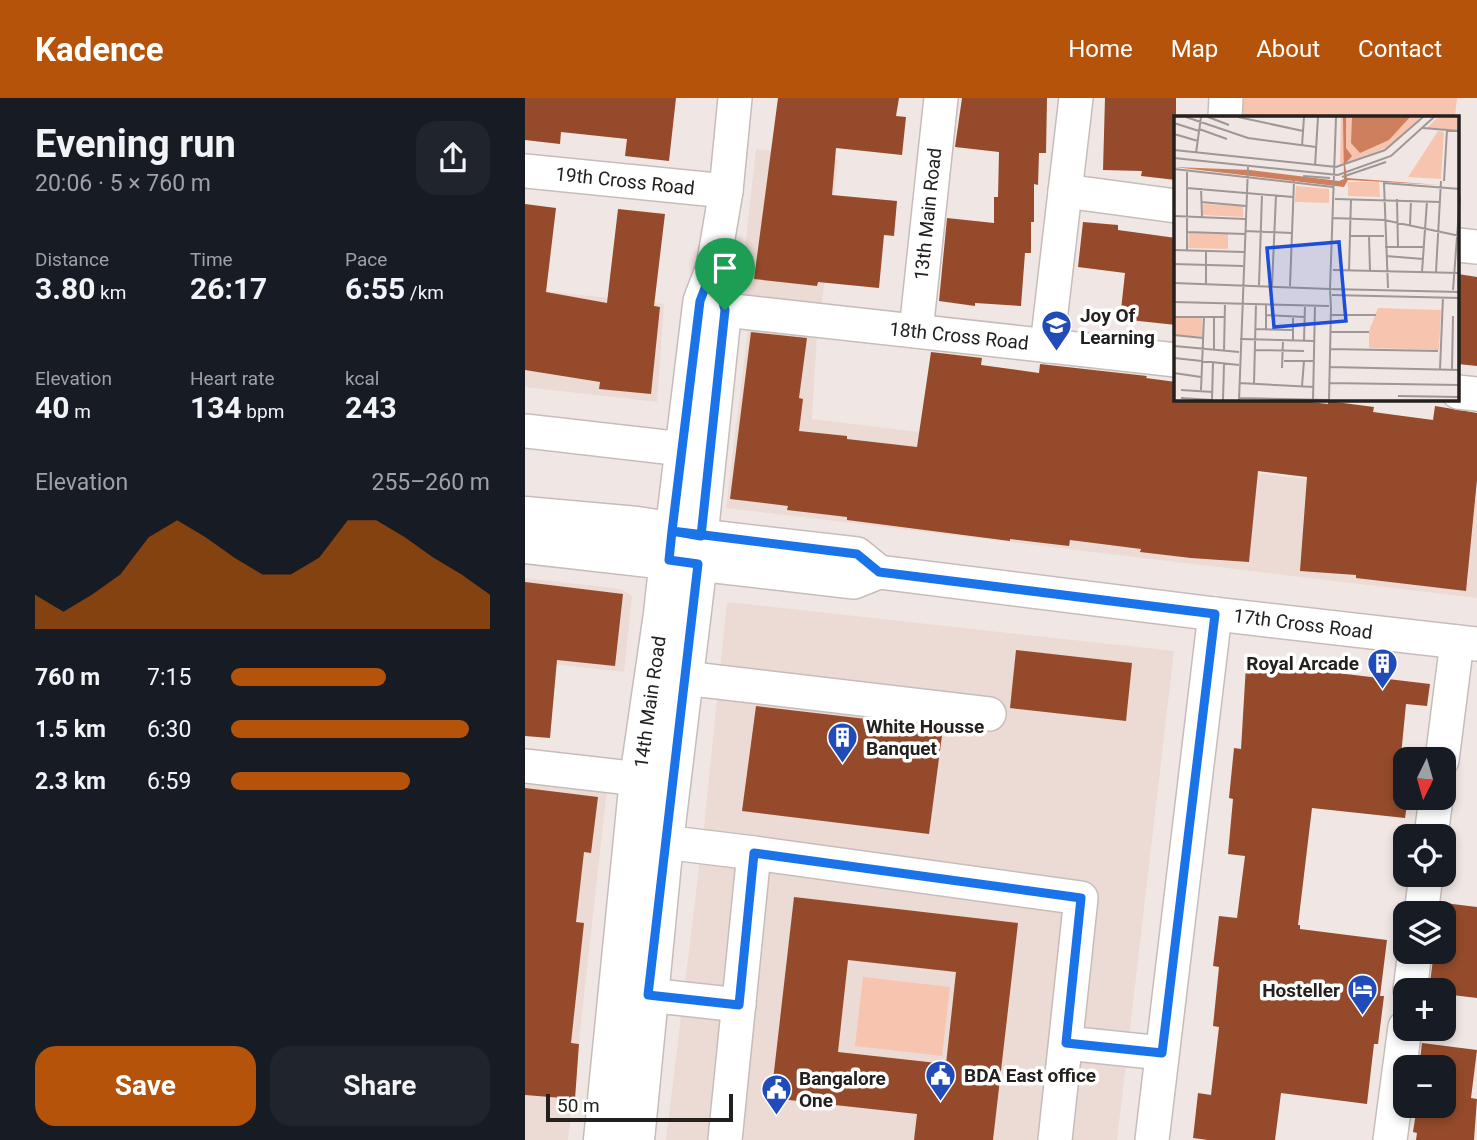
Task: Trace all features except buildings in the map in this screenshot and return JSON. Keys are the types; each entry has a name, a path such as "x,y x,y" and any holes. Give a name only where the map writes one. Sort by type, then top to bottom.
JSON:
{"main road":[{"name":"17th Cross Road","path":"525,516 685,548"},
{"name":"17th Cross Road","path":"525,544 685,548"},
{"name":"14th Main Road","path":"635,1140 664,842 684,678 685,548"},
{"name":"14th Main Road","path":"603,1140 639,779 663,614 685,548"}],"street":[{"name":"14th Main Road","path":"685,548 683,449 700,301 713,267 726,191 735,98"},
{"name":"13th Main Road","path":"916,331 941,98"},
{"path":"1047,346 1076,98"},
{"path":"1224,116 1226,98"},
{"name":"19th Cross Road","path":"525,171 726,191"},
{"path":"1065,191 1174,206"},
{"path":"1459,245 1477,247"},
{"name":"14th Main Road","path":"685,548 734,311 713,267"},
{"name":"18th Cross Road","path":"734,311 1174,360"},
{"path":"1459,392 1477,394"},
{"path":"525,431 683,449"},
{"name":"17th Cross Road","path":"685,548 857,554 879,572 1467,643"},
{"path":"1151,1140 1215,614"},
{"path":"1444,747 1467,643"},
{"path":"684,678 989,714"},
{"path":"525,766 639,779"},
{"path":"664,842 1081,898 1055,1140"},
{"path":"725,1140 754,853"},
{"path":"648,995 739,1005"},
{"path":"1390,1140 1403,1041"},
{"path":"1066,1043 1162,1053"}],"shaded area":[{"path":"1239,98 1457,98 1455,116 1237,116"},
{"path":"756,149 838,159 821,311 739,302"},
{"path":"525,289 664,304 657,402 525,387"},
{"path":"748,329 817,335 812,419 1477,500 1477,598 726,508"},
{"path":"525,578 621,589 632,596 624,672 525,661"},
{"path":"727,602 1174,651 1117,1140 666,1140 704,827"},
{"path":"525,781 607,789 568,1140 525,1140"},
{"path":"863,977 950,987 942,1056 855,1046"}],"place":[{"name":"Joy Of Learning","path":"1057,353"},
{"name":"Royal Arcade","path":"1382,690"},
{"name":"White Housse Banquet","path":"843,764"},
{"name":"Hosteller","path":"1363,1017"},
{"name":"BDA East office","path":"941,1102"},
{"name":"Bangalore One","path":"776,1116"}],"route":[{"path":"725,310 701,536 672,531 669,560 698,564 648,995 739,1005 754,853 1081,898 1066,1043 1162,1053 1215,614 879,572 857,554 701,536 672,531 700,301 713,267 725,310"}]}
